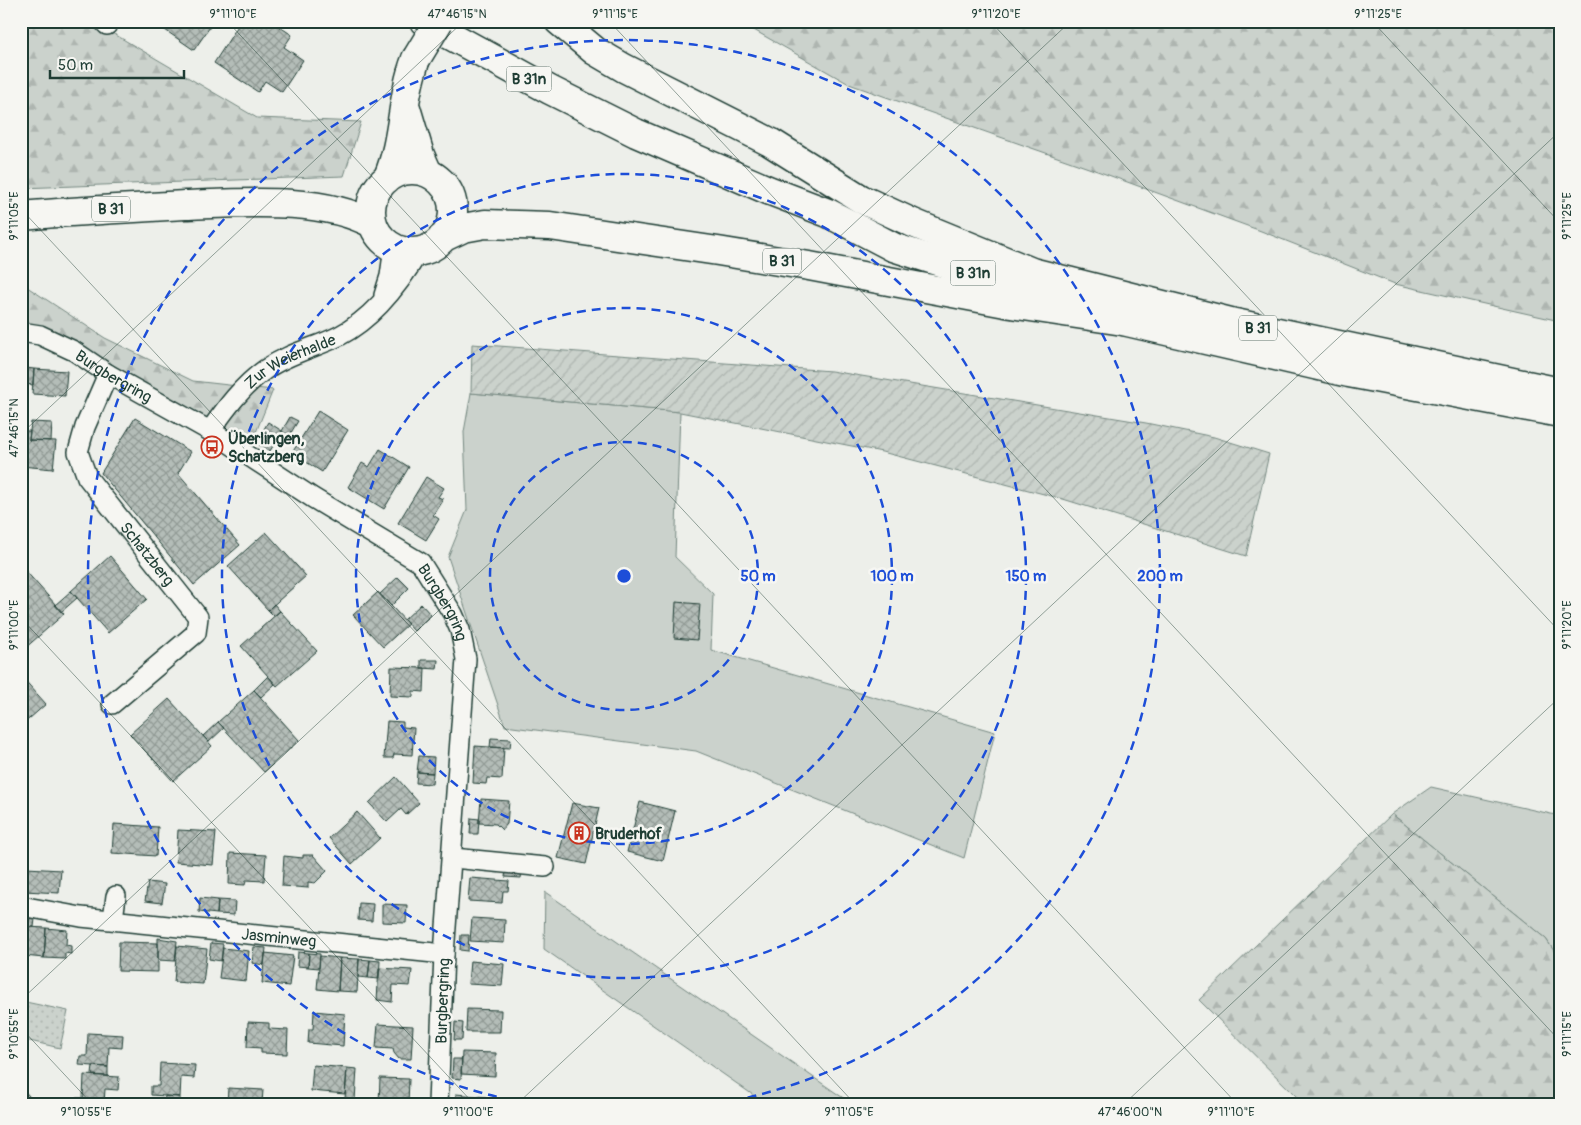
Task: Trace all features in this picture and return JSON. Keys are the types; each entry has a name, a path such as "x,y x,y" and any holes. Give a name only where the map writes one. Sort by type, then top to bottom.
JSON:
{"main road":[{"name":"B 31n","path":"424,21 550,90 636,133 751,183 828,213 893,247 1123,321"},
{"path":"373,224 372,204 398,144 405,103 416,59 439,21"},
{"name":"B 31","path":"558,21 595,51 617,64 770,142 860,199 1032,272 1235,323 1560,392"},
{"path":"405,103 420,155 428,172 444,184 452,202 452,222 442,238"},
{"name":"B 31","path":"306,206 345,202 381,186 407,170 428,172"},
{"name":"B 31","path":"21,216 101,209 211,204 251,203 306,206 357,215 373,224 381,238 406,249 428,248 442,238 463,228 485,224 550,226 809,266 1011,304 1123,321 1348,374 1560,413"},
{"name":"B 31n","path":"828,213 895,229 1032,272"}],"street":[{"path":"381,304 390,276 406,249"},
{"name":"Zur Weierhalde","path":"210,431 241,390 267,369 296,353 339,336 367,317 381,304 401,279 406,249"},
{"name":"Burgbergring","path":"21,332 40,336 74,351 108,374 210,431 313,498 420,563 443,595 460,630 466,659 453,858 444,954 438,1104"},
{"name":"Schatzberg","path":"108,374 85,426 78,452 87,477 198,617 196,633 112,704"},
{"path":"453,858 545,867"},
{"path":"114,919 116,896"},
{"name":"Jasminweg","path":"21,906 81,917 444,954"}],"green space":[{"path":"21,21 92,21 257,118 361,122 344,176 21,188"},
{"path":"738,21 1560,21 1560,321 1395,284 1261,231 1100,172 849,84"},
{"path":"21,283 105,338 193,381 273,390 252,442 21,323"},
{"path":"472,344 831,371 1146,423 1214,437 1269,454 1246,556 1063,499 882,452 680,412 471,393"},
{"path":"471,393 680,412 675,557 713,594 711,650 995,732 964,858 696,751 505,726 448,557 467,510 464,432"},
{"path":"1431,787 1560,816 1560,960 1546,939 1392,814"},
{"path":"1392,814 1546,939 1560,960 1560,1104 1308,1104 1302,1102 1199,1000"},
{"path":"545,892 852,1104 766,1104 544,949"},
{"path":"21,1001 68,1011 60,1048 21,1039"}],"building":[{"path":"152,21 214,21 194,50"},
{"path":"241,21 271,21 292,35 284,47 303,60 282,92 265,81 258,92 214,63"},
{"path":"21,368 26,368 25,384 21,384"},
{"path":"26,368 34,369 33,385 25,384"},
{"path":"34,369 67,371 65,396 32,394"},
{"path":"318,411 348,430 322,472 292,453"},
{"path":"290,417 298,421 289,436 282,431"},
{"path":"135,418 191,452 178,473 240,545 194,585 101,473"},
{"path":"31,422 52,423 51,441 29,440"},
{"path":"268,422 282,431 270,451 256,443"},
{"path":"21,431 30,431 29,440 56,441 53,469 21,466"},
{"path":"380,449 409,467 384,509 348,487 362,463 369,467"},
{"path":"426,477 444,488 438,497 443,499 433,515 439,519 426,540 398,523"},
{"path":"266,532 306,576 268,610 228,566"},
{"path":"110,556 147,599 108,633 71,591"},
{"path":"23,568 64,614 24,649 21,646"},
{"path":"398,577 409,588 391,606 380,594"},
{"path":"71,591 77,598 61,612 55,605"},
{"path":"378,592 408,624 383,647 353,615"},
{"path":"676,602 700,604 697,640 674,638"},
{"path":"274,604 280,611 274,616 268,610"},
{"path":"421,604 431,615 414,631 404,620"},
{"path":"280,611 317,651 277,686 241,646"},
{"path":"421,660 438,660 437,669 421,668"},
{"path":"391,667 425,668 424,692 413,691 413,697 390,696"},
{"path":"21,676 46,704 21,726"},
{"path":"268,676 275,684 261,697 254,690"},
{"path":"254,690 299,740 264,772 218,722"},
{"path":"169,699 212,746 173,781 130,734"},
{"path":"387,721 403,722 403,727 414,728 412,755 394,754 393,758 384,758"},
{"path":"218,722 224,728 209,742 203,736"},
{"path":"491,738 511,739 510,748 490,747"},
{"path":"475,746 504,748 502,779 487,778 486,784 473,783"},
{"path":"419,756 434,757 433,773 417,772"},
{"path":"417,772 433,773 432,784 416,783"},
{"path":"396,777 419,803 406,815 401,809 387,822 369,803"},
{"path":"481,799 509,801 507,824 502,830 496,824 479,823"},
{"path":"640,802 675,811 663,861 627,852"},
{"name":"Bruderhof","path":"572,803 599,808 586,864 558,858"},
{"path":"357,812 380,838 352,864 329,838"},
{"path":"471,818 479,819 478,834 470,834"},
{"path":"114,824 158,827 156,856 112,853"},
{"path":"178,830 216,832 213,865 176,862"},
{"path":"230,853 266,855 264,881 246,880 245,885 229,884"},
{"path":"303,855 313,855 327,871 315,883 308,882 308,888 282,886 284,856 303,858"},
{"path":"27,868 61,870 59,893 25,891"},
{"path":"506,870 522,871 521,878 505,877"},
{"path":"470,878 509,881 508,891 503,891 502,903 468,901"},
{"path":"148,882 165,884 162,903 145,901"},
{"path":"200,898 218,900 217,914 199,912"},
{"path":"218,900 235,901 234,915 217,914"},
{"path":"359,903 373,904 372,921 358,920"},
{"path":"382,904 407,905 406,923 382,922"},
{"path":"21,917 35,919 34,927 21,926"},
{"path":"472,918 505,920 504,943 470,941"},
{"path":"27,927 46,928 44,958 24,956"},
{"path":"46,928 67,930 66,945 71,946 71,954 65,953 65,959 44,958"},
{"path":"461,935 469,935 468,951 460,950"},
{"path":"158,938 177,941 175,961 158,960"},
{"path":"119,942 158,943 158,972 118,971"},
{"path":"211,943 223,944 221,961 209,959"},
{"path":"177,946 207,949 203,984 174,982"},
{"path":"254,947 266,948 264,965 252,963"},
{"path":"223,948 249,951 246,981 219,978"},
{"path":"298,952 309,953 308,967 297,966"},
{"path":"265,953 293,956 289,986 262,983"},
{"path":"309,953 320,954 319,968 308,967"},
{"path":"320,956 340,958 338,991 317,989"},
{"path":"340,958 359,959 357,992 338,991"},
{"path":"359,959 370,960 368,978 358,977"},
{"path":"370,960 380,961 379,979 368,978"},
{"path":"470,961 504,964 502,986 468,984"},
{"path":"379,968 412,970 410,986 393,985 392,1002 377,1000"},
{"path":"467,1009 501,1010 500,1032 466,1032"},
{"path":"314,1011 345,1014 343,1046 308,1043 309,1029 313,1029"},
{"path":"248,1022 269,1023 269,1029 288,1030 287,1054 261,1053 261,1048 247,1047"},
{"path":"455,1022 463,1023 462,1040 454,1040"},
{"path":"378,1024 413,1026 411,1059 399,1059 393,1049 376,1048"},
{"path":"88,1033 123,1035 122,1048 109,1047 108,1067 79,1065 80,1056 87,1056"},
{"path":"462,1052 496,1053 495,1076 461,1074"},
{"path":"453,1059 462,1059 461,1079 452,1078"},
{"path":"160,1063 195,1065 194,1078 181,1077 180,1097 151,1095 151,1086 159,1086"},
{"path":"313,1065 347,1068 345,1094 311,1091"},
{"path":"93,1066 108,1067 108,1076 92,1075"},
{"path":"347,1068 357,1069 355,1100 345,1099"},
{"path":"84,1075 119,1077 118,1090 105,1089 104,1104 75,1104 76,1098 83,1098"},
{"path":"380,1078 409,1079 408,1104 379,1104"},
{"path":"21,1087 36,1104 21,1104"},
{"path":"228,1088 263,1090 262,1103 227,1104"},
{"path":"456,1094 486,1097 486,1104 456,1104"},
{"path":"165,1096 180,1097 180,1104 164,1104"}],"place":[{"name":"Überlingen, Schatzberg","path":"212,447"},
{"name":"Bruderhof","path":"579,833"}]}
